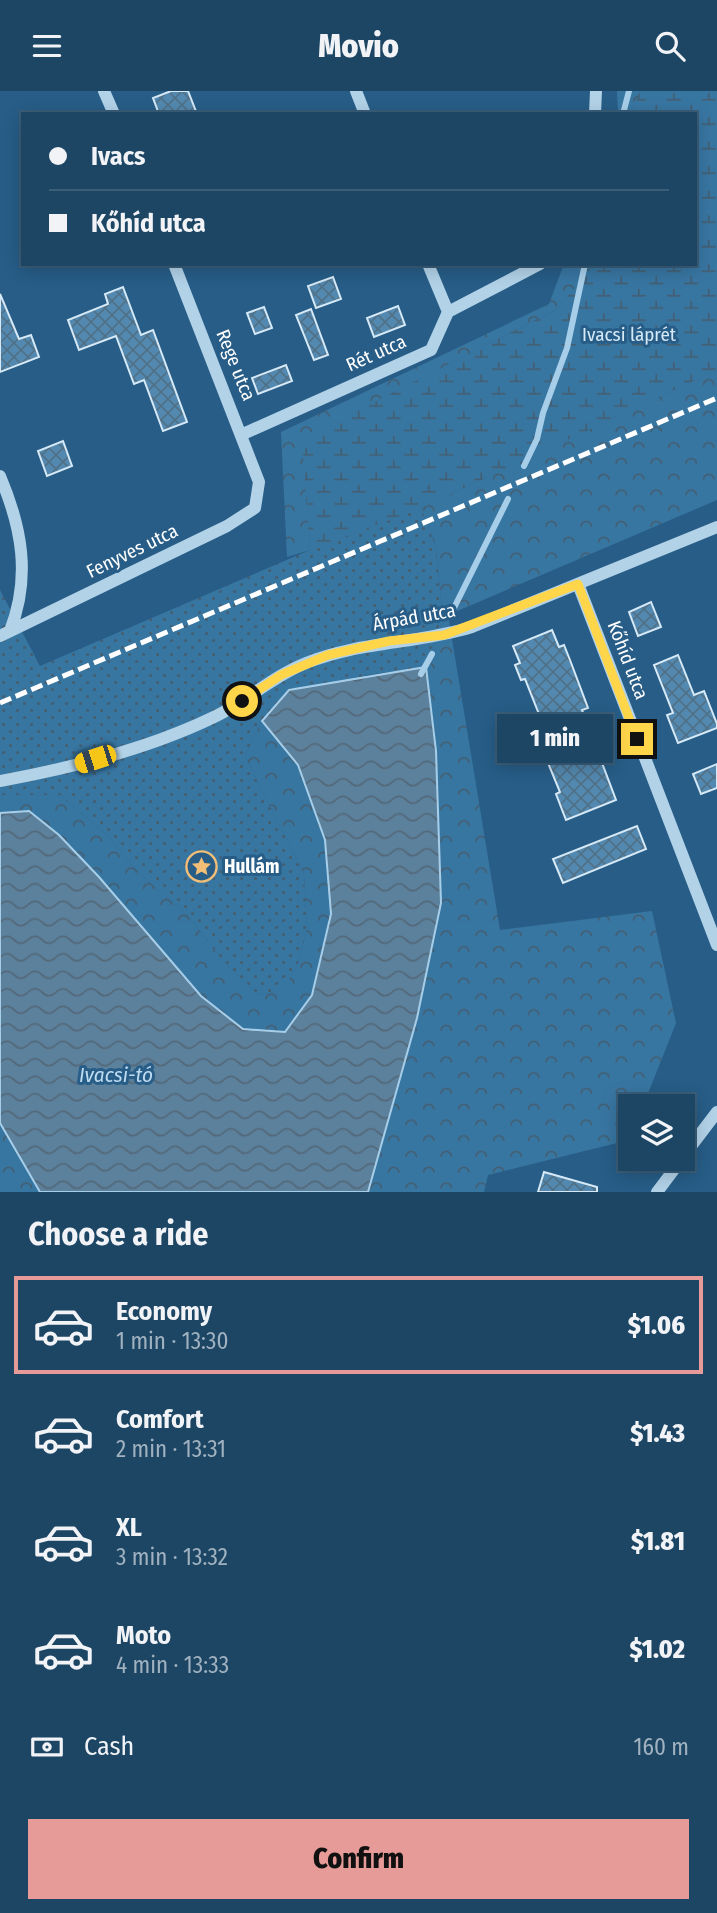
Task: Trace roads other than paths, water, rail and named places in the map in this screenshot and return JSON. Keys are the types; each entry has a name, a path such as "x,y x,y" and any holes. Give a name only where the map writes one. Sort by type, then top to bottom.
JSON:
{"street":[{"path":"104,91 113,112"},
{"path":"356,91 364,112"},
{"path":"595,112 596,91"},
{"name":"Rege utca","path":"175,266 243,434 259,482"},
{"path":"429,266 449,311 536,266"},
{"name":"Rét utca","path":"243,434 431,350 449,311"},
{"path":"0,476 19,530 23,559 20,606 5,634"},
{"name":"Fenyves utca","path":"5,634 227,526 255,508 259,482"},
{"name":"Árpád utca","path":"0,782 61,770 197,724 229,709 281,675 328,655 389,641 444,635 717,527"},
{"name":"Kőhíd utca","path":"578,584 717,946"},
{"path":"695,1141 717,1112"},
{"path":"657,1192 672,1171"}],"water":[{"name":"Ivacsi-tó","path":"426,667 436,751 441,903 417,1018 368,1192 40,1192 0,1123 0,813 29,811 59,835 99,877 201,996 243,1029 285,1032 312,995 331,914 325,840 298,765 262,721 289,690"}],"waterway":[{"path":"624,112 629,91"},
{"path":"524,466 537,439 543,413 567,348 585,266"},
{"path":"450,616 508,499"},
{"path":"421,674 432,654"}],"railway":[{"path":"0,703 717,398"}],"place":[{"name":"Hullám","path":"201,866"}],"park label":[{"name":"Ivacsi láprét","path":"629,334"}]}
